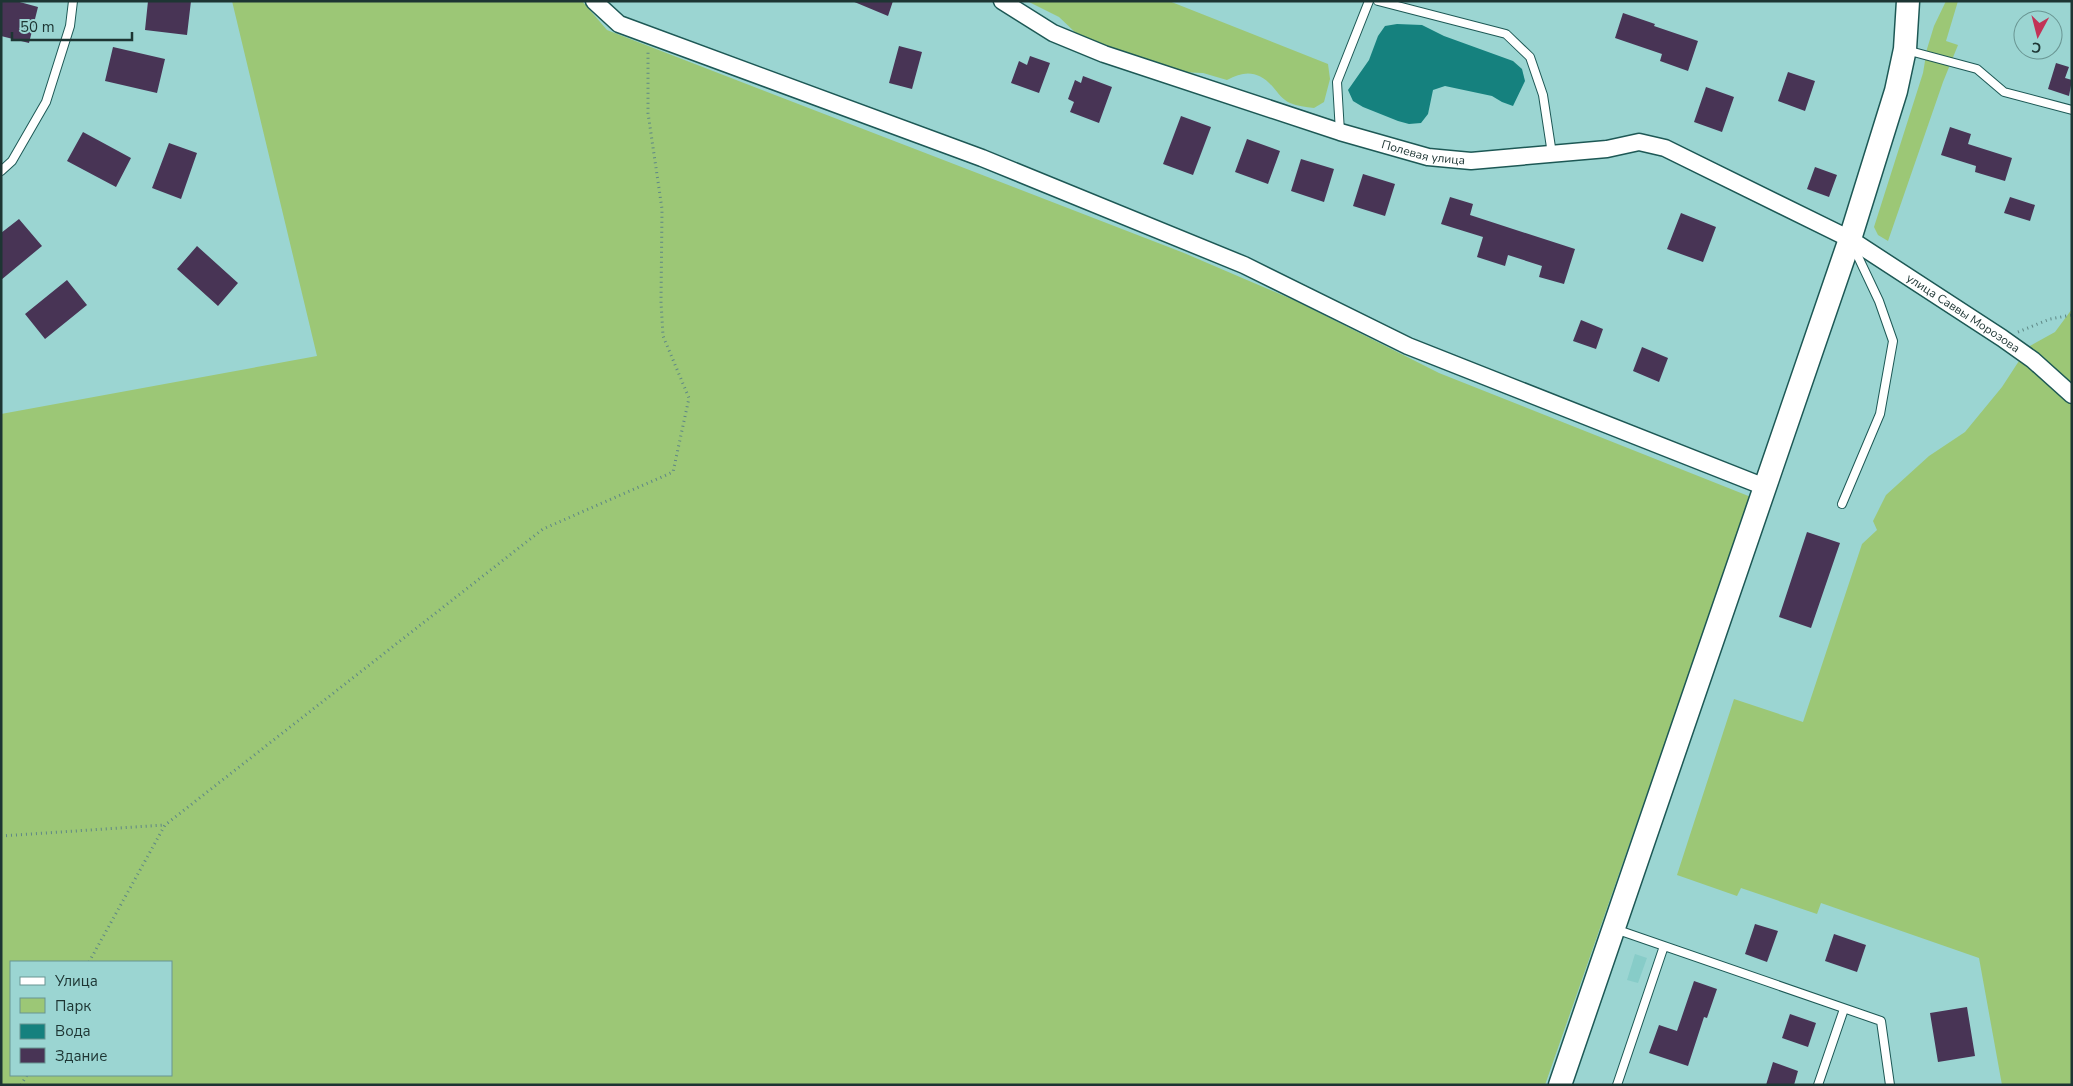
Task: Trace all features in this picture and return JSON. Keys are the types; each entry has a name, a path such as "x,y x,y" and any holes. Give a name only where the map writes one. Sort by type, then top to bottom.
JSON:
{"street":[{"path":"594,1 619,24 982,158 1244,265 1408,346 1765,487"},
{"name":"Полевая улица","path":"1002,1 1053,33 1104,54 1340,132 1428,157 1470,161 1607,149 1639,142 1665,148 1850,239"},
{"path":"1560,1085 1850,239 1896,91 1904,49 1908,1"},
{"name":"улица Саввы Морозова","path":"1850,239 2002,338 2033,360 2072,395"}],"lane":[{"path":"1,171 12,161 46,102 70,26 73,1"},
{"path":"1340,132 1337,82 1369,1"},
{"path":"1378,1 1506,34 1530,57 1544,94 1552,154"},
{"path":"1904,49 1976,69 2004,92 2072,110"},
{"path":"1842,504 1880,414 1892,341 1880,301 1850,239"},
{"path":"1614,929 1881,1021 1890,1085"},
{"path":"1617,1085 1664,946"},
{"path":"1818,1085 1844,1009"}],"path":[{"path":"90,961 165,825 543,530 674,472 689,398 663,336 661,302 662,209 648,113 648,46"},
{"path":"2002,338 2050,319 2072,315"},
{"path":"1,836 165,825"}],"shaded area":[{"path":"1635,954 1647,958 1638,983 1627,980"}],"green space":[{"path":"232,1 582,1 607,30 1184,253 1296,301 1439,373 1751,497 1545,1085 1,1085 1,414 317,356"},
{"path":"1027,1 1169,1 1328,64 1330,79 1324,102 1314,108 1290,103 1268,82 1257,75 1240,75 1227,80 1203,73 1178,72 1078,35 1059,17"},
{"path":"1946,1 1958,1 1946,41 1958,45 1943,82 1888,241 1878,235 1874,227 1923,73 1927,49 1934,26"},
{"path":"2072,309 2072,1085 2002,1085 1979,958 1821,903 1817,914 1741,888 1737,896 1677,875 1734,699 1803,722 1862,544 1877,530 1873,521 1886,495 1929,456 1965,432 2002,387 2028,347 2055,332"}],"water":[{"path":"1397,24 1422,25 1444,36 1513,61 1522,69 1525,81 1513,106 1492,96 1445,86 1433,90 1428,114 1421,123 1409,124 1363,107 1353,101 1348,90 1369,60 1378,36 1385,26"}],"building":[{"path":"1,1 16,1 38,7 29,43 1,36"},
{"path":"148,1 191,1 187,35 145,30"},
{"path":"852,1 893,1 888,16"},
{"path":"1623,13 1698,41 1688,71 1660,61 1662,54 1615,38"},
{"path":"899,46 922,52 912,89 889,83"},
{"path":"113,47 165,59 157,93 105,81"},
{"path":"1030,56 1050,63 1039,93 1011,83 1019,61 1027,65"},
{"path":"2056,63 2069,67 2065,78 2072,80 2069,96 2048,89"},
{"path":"1788,72 1815,81 1805,111 1778,101"},
{"path":"1083,76 1112,87 1099,123 1070,112 1074,102 1068,99 1075,80 1081,83"},
{"path":"1706,87 1734,97 1722,132 1694,122"},
{"path":"1181,116 1211,127 1193,175 1163,164"},
{"path":"1950,127 1971,134 1968,144 2012,158 2005,181 1975,172 1976,166 1941,155"},
{"path":"83,132 131,158 116,187 67,161"},
{"path":"1247,139 1280,151 1268,184 1235,172"},
{"path":"169,143 197,153 181,199 152,188"},
{"path":"1301,159 1334,169 1324,202 1291,191"},
{"path":"1815,167 1837,175 1829,197 1807,189"},
{"path":"1363,174 1395,184 1385,216 1353,206"},
{"path":"1450,197 1473,204 1470,215 1575,249 1564,284 1539,277 1542,266 1508,255 1505,266 1477,257 1483,237 1441,224"},
{"path":"2010,197 2035,205 2030,221 2004,213"},
{"path":"1681,213 1716,227 1703,262 1667,249"},
{"path":"19,219 42,246 1,280 1,233"},
{"path":"197,246 238,283 218,306 177,269"},
{"path":"67,280 87,305 45,339 25,314"},
{"path":"1581,320 1603,329 1596,349 1573,341"},
{"path":"1642,347 1668,358 1659,382 1633,371"},
{"path":"1807,532 1840,543 1811,628 1779,617"},
{"path":"1755,924 1778,931 1767,962 1745,954"},
{"path":"1834,934 1866,945 1857,972 1825,961"},
{"path":"1694,981 1717,989 1707,1018 1704,1017 1688,1066 1649,1053 1659,1025 1677,1031"},
{"path":"1967,1007 1975,1056 1938,1062 1930,1013"},
{"path":"1790,1014 1816,1023 1808,1047 1782,1038"},
{"path":"1773,1062 1798,1071 1794,1085 1766,1085"}]}
